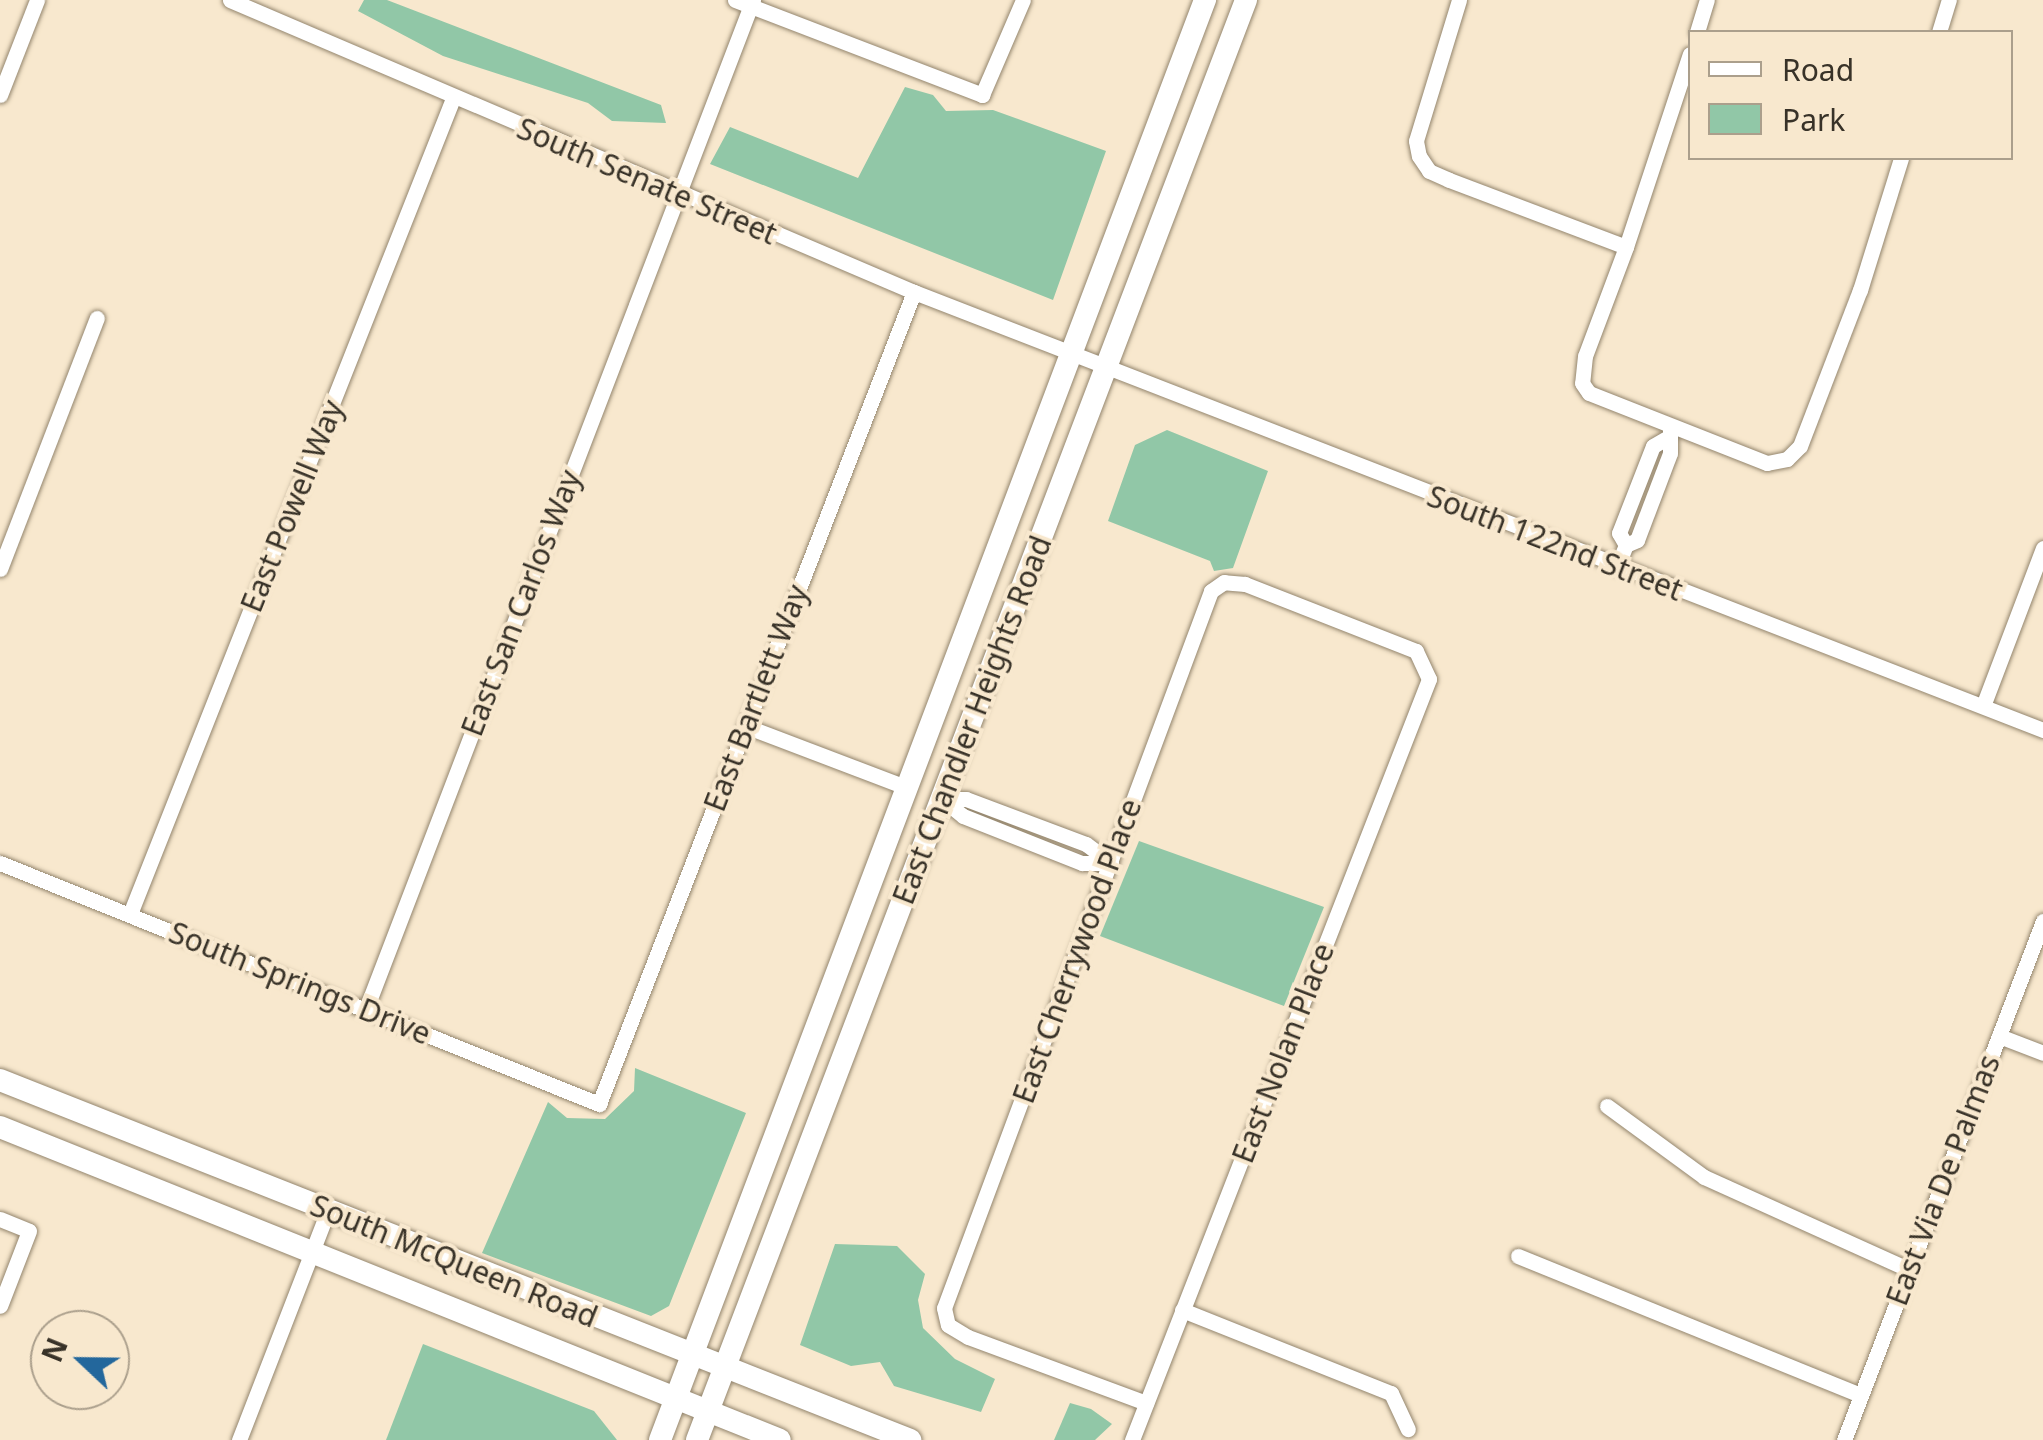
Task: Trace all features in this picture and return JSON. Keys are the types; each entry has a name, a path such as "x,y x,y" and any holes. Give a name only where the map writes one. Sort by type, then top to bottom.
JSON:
{"main road":[{"name":"East Chandler Heights Road","path":"660,1440 1205,0"},
{"name":"East Chandler Heights Road","path":"698,1440 1246,0"},
{"path":"906,786 942,799"},
{"name":"South McQueen Road","path":"0,1080 910,1440"},
{"name":"South McQueen Road","path":"0,1127 780,1440"}],"street":[{"path":"0,95 36,0"},
{"name":"South Senate Street","path":"230,0 676,196 1070,351"},
{"path":"746,2 982,95 1024,0"},
{"path":"1460,0 1416,141 1428,170 1626,247"},
{"path":"1698,30 1707,0"},
{"path":"1940,30 1949,0"},
{"name":"East San Carlos Way","path":"366,1010 746,2"},
{"path":"1688,60 1585,356 1582,384 1607,403 1668,433 1767,464 1787,459 1800,446 1860,290 1900,160"},
{"name":"East Powell Way","path":"130,914 452,98"},
{"name":"East Bartlett Way","path":"599,1104 914,292"},
{"path":"0,568 98,318"},
{"name":"South 122nd Street","path":"1070,351 1617,568 2043,730"},
{"path":"1626,545 1619,532 1654,446 1668,433"},
{"path":"1617,568 1626,545 1637,540 1670,452 1668,433"},
{"path":"1638,485 1655,492"},
{"path":"1983,706 2043,548"},
{"name":"East Nolan Place","path":"1132,1440 1429,680 1428,665 1416,651 1245,584 1224,582"},
{"name":"East Cherrywood Place","path":"1146,1403 948,1325 944,1308 1211,591 1224,582"},
{"path":"745,726 906,786"},
{"path":"942,799 966,799 1086,844 1111,862"},
{"path":"942,799 963,816 1082,863 1111,862"},
{"path":"1024,840 1030,824"},
{"name":"South Springs Drive","path":"0,863 599,1104"},
{"name":"East Via De Palmas","path":"1844,1440 2043,922"},
{"path":"1998,1036 2043,1053"},
{"path":"1608,1106 1704,1177 1910,1270"},
{"path":"239,1440 328,1210"},
{"path":"0,1219 29,1231 0,1306"},
{"path":"1518,1256 1861,1396"},
{"path":"1182,1310 1391,1393 1408,1429"}],"green space":[{"path":"364,0 387,0 661,105 666,123 612,121 588,103 443,56 358,11"},
{"path":"905,87 933,95 946,111 993,110 1106,151 1053,300 710,164 730,127 858,178"},
{"path":"1167,430 1268,471 1233,568 1214,571 1210,561 1108,521 1135,445"},
{"path":"1139,841 1324,907 1284,1006 1100,936"},
{"path":"635,1068 746,1113 669,1306 651,1316 482,1253 548,1102 567,1118 605,1119 634,1091"},
{"path":"835,1244 897,1246 925,1274 918,1300 923,1328 955,1359 995,1379 981,1412 894,1386 880,1362 851,1366 800,1345"},
{"path":"423,1344 594,1411 617,1440 386,1440"},
{"path":"1070,1403 1091,1409 1112,1424 1095,1440 1054,1440"}]}
